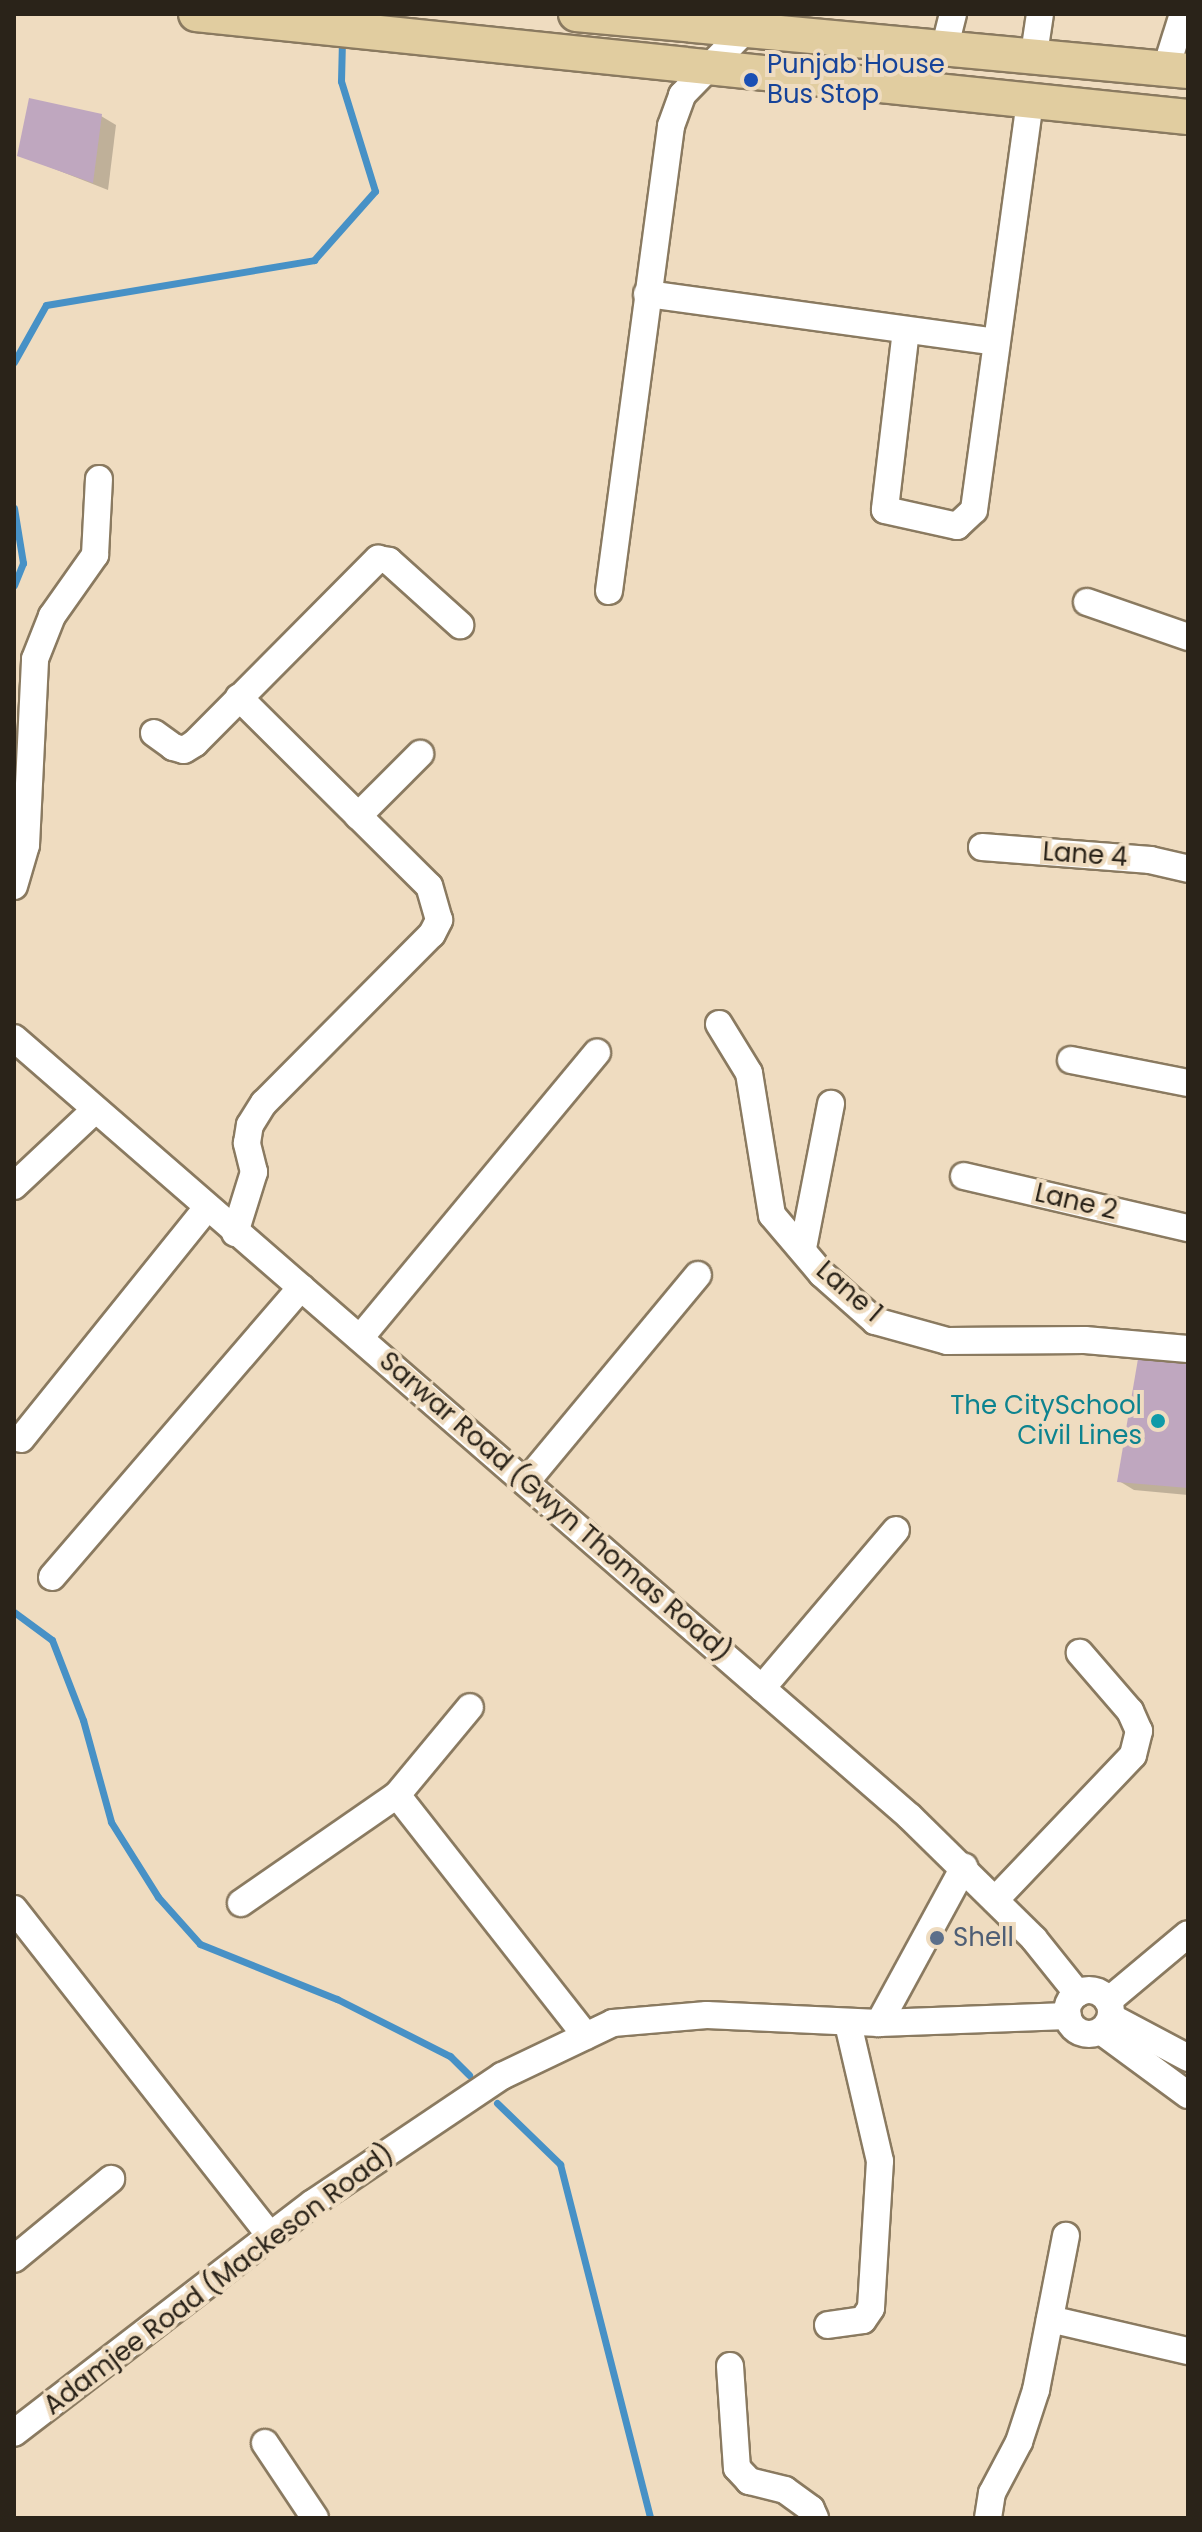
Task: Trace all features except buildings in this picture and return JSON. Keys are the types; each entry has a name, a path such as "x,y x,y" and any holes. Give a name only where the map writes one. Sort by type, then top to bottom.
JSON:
{"main road":[{"path":"196,14 1188,117"},
{"path":"576,14 949,30 1034,54 1177,69"}],"street":[{"path":"1034,54 1040,14"},
{"path":"1177,69 1183,14"},
{"path":"609,591 671,126 682,95 707,66 757,21"},
{"path":"906,330 882,501 885,510 893,515 957,526 974,510 1030,99"},
{"path":"647,294 996,342"},
{"path":"14,886 26,845 35,659 52,616 95,555 99,479"},
{"path":"154,733 184,750 378,559 389,561 460,625"},
{"path":"1087,602 1188,637"},
{"path":"235,1233 254,1172 247,1143 250,1125 264,1103 432,934 439,920 429,886 239,697"},
{"path":"358,816 420,754"},
{"name":"Lane 4","path":"982,847 1150,860 1188,869"},
{"path":"719,1024 749,1073 772,1215 803,1248"},
{"name":"Sarwar Road (Gwyn Thomas Road)","path":"14,1038 964,1867 995,1900 1073,2005"},
{"path":"360,1338 597,1053"},
{"path":"1071,1060 1188,1083"},
{"name":"Lane 1","path":"831,1104 803,1248 822,1274 875,1321 947,1341 1085,1340 1188,1349"},
{"path":"14,1186 95,1110"},
{"name":"Lane 2","path":"964,1176 1188,1228"},
{"path":"21,1439 207,1208"},
{"path":"526,1482 698,1275"},
{"path":"52,1577 301,1287"},
{"path":"762,1688 896,1530"},
{"path":"995,1900 1133,1755 1139,1731 1130,1711 1080,1653"},
{"path":"241,1903 397,1795 470,1707"},
{"path":"397,1795 586,2036"},
{"path":"879,2023 964,1867"},
{"path":"14,1909 270,2236"},
{"path":"1188,1934 1106,2016 1077,2030 1073,2005 1094,1991 1106,2016 1188,2095"},
{"name":"Adamjee Road (Mackeson Road)","path":"14,2433 270,2236 502,2076 613,2023 660,2017 879,2023 1073,2005"},
{"path":"1106,2016 1188,2058"},
{"path":"828,2325 863,2320 872,2293 880,2161 848,2023"},
{"path":"14,2259 111,2179"},
{"path":"988,2518 992,2493 1019,2442 1036,2390 1066,2236"},
{"path":"1050,2319 1188,2351"},
{"path":"730,2366 737,2468 749,2481 785,2490 811,2509 815,2518"},
{"path":"265,2443 315,2518"}],"waterway":[{"path":"14,362 46,305 314,260 375,191 341,81 342,39"},
{"path":"14,508 23,563 14,585"},
{"path":"14,1612 52,1640 83,1720 111,1822 158,1897 200,1944 337,1999 450,2056 469,2075"},
{"path":"497,2103 560,2164 650,2518"}],"place":[{"name":"Punjab House Bus Stop","path":"751,80"},
{"name":"The CitySchool Civil Lines","path":"1158,1421"},
{"name":"Shell","path":"937,1938"}]}
